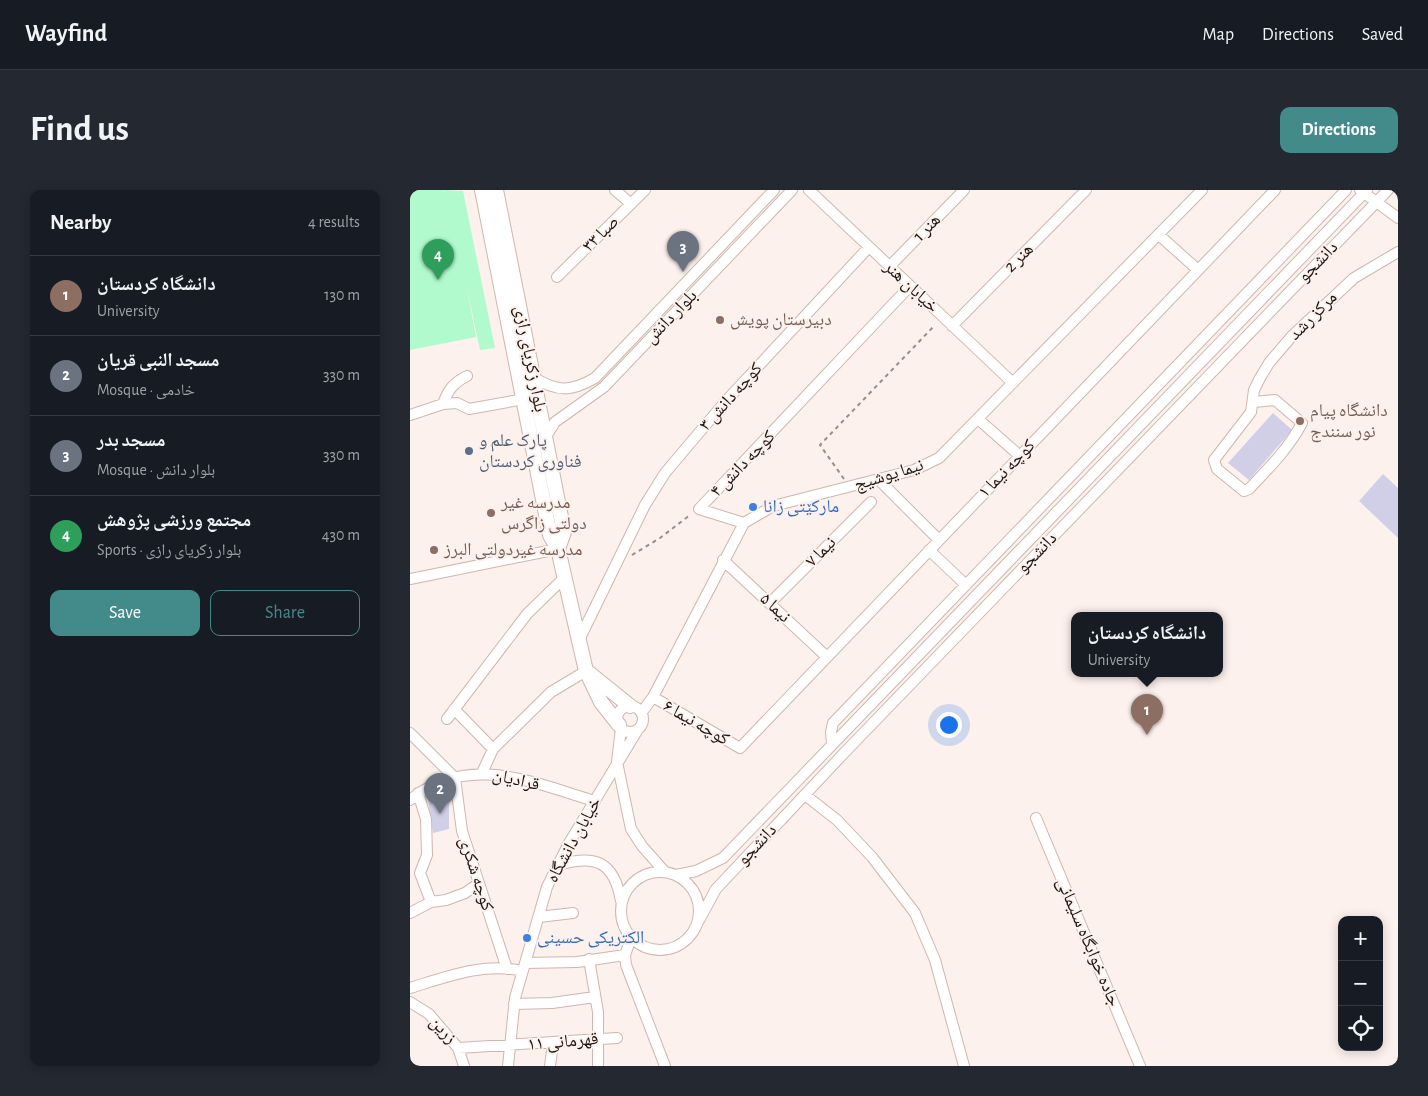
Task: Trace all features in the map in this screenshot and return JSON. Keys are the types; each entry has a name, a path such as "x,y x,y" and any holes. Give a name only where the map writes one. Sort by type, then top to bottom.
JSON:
{"main road":[{"name":"بلوار زکریای رازی","path":"482,190 550,535 558,549"},
{"name":"بلوار زکریای رازی","path":"496,190 564,532 558,549"},
{"path":"558,549 580,638 586,671 601,702 620,726"},
{"path":"586,671 636,709"}],"street":[{"path":"615,190 631,204"},
{"name":"۳۳ صبا","path":"557,277 645,190"},
{"name":"بلوار دانش","path":"533,377 547,386 564,389 580,386 595,378 774,190"},
{"name":"بلوار دانش","path":"545,438 555,422 604,387 792,190"},
{"name":"خیابان هنر","path":"809,190 1013,383"},
{"name":"هنر 1","path":"890,266 964,190"},
{"name":"هنر 2","path":"952,326 1086,190"},
{"name":"نیما یوشیج","path":"744,523 773,506 914,470 939,458 1202,190"},
{"name":"کوچه نیما ۱","path":"740,748 1275,190"},
{"path":"832,744 831,732 833,723 1346,190"},
{"name":"دانشجو","path":"697,924 716,889 805,794 1388,190"},
{"path":"1364,191 1376,203 1398,218"},
{"name":"دانشجو","path":"676,875 696,871 723,858 1364,191"},
{"path":"1159,235 1198,270"},
{"name":"کوچه دانش ۳","path":"617,564 645,505 665,473 725,402 869,247"},
{"name":"مرکز رشد","path":"1254,402 1275,400 1302,423 1296,434 1274,462 1249,489 1244,490 1217,469 1214,460 1251,412 1254,402 1254,390 1269,363 1306,320 1354,278 1398,252"},
{"name":"کوچه دانش ۴","path":"699,509 910,286"},
{"path":"444,404 448,392 456,381 467,376"},
{"path":"595,378 604,387"},
{"path":"410,415 444,404 457,403 469,409 524,399"},
{"path":"978,419 1020,456"},
{"path":"878,479 939,540"},
{"name":"نیما ۷","path":"770,603 871,502"},
{"path":"636,709 641,726 630,732 620,726 619,712 624,708 636,709 653,697 744,523 699,509"},
{"path":"410,579 558,549"},
{"path":"929,550 966,585"},
{"name":"نیما ۵","path":"723,560 827,657"},
{"path":"580,638 617,564"},
{"path":"447,719 527,614 565,577"},
{"path":"482,773 492,749 551,692 586,671"},
{"name":"کوچه نیما ۶","path":"653,697 740,748"},
{"path":"454,708 492,749"},
{"name":"خیابان دانشگاه","path":"617,762 620,726"},
{"name":"خیابان دانشگاه","path":"508,1066 514,1004 548,887 558,865 636,730"},
{"path":"410,733 456,778"},
{"path":"617,762 631,829 642,846 665,872"},
{"name":"قرادیان","path":"414,797 456,778 482,773 510,776 595,801"},
{"name":"کوچه شکری","path":"456,778 462,831 507,969"},
{"path":"805,794 837,820 872,857 915,913 935,960 964,1066"},
{"path":"414,797 426,819 427,854 420,873 431,902"},
{"name":"جاده خوابگاه سلیمانی","path":"1036,818 1140,1066"},
{"path":"558,865 576,860 591,860 606,867 618,882 622,902 622,921 630,938 641,946 654,950 668,950 680,945 690,936 697,924 700,913 696,896 686,881 676,875 665,872 654,872 638,879 626,892 622,902"},
{"path":"410,914 431,902 446,900 465,893 478,884"},
{"path":"539,917 573,913"},
{"path":"630,938 625,955 626,965 664,1066"},
{"path":"410,988 469,970 507,969 625,955"},
{"path":"589,960 595,997 598,1066"},
{"path":"514,1004 552,1003 595,997"},
{"name":"زرین","path":"410,1002 430,1014 458,1048 509,1046"},
{"name":"قهرمانی ۱۱","path":"509,1046 618,1038"},
{"path":"550,1066 553,1043"},
{"path":"458,1048 464,1066"}],"path":[{"path":"849,487 820,445 943,317"},
{"name":"کوچه دانش ۴","path":"617,564 660,538 699,509"}],"green space":[{"path":"410,190 442,190 446,193 443,190 463,191 495,348 480,350 466,283 476,337 410,350"}],"building":[{"path":"1273,413 1292,430 1249,480 1228,463"},
{"name":"دانشگاه پیام نور سنندج","path":"1383,474 1398,488 1398,538 1359,501"},
{"path":"449,792 449,829 433,833 428,799"}],"place":[{"name":"مسجد بدر","path":"683,272"},
{"name":"مجتمع ورزشی پژوهش","path":"438,280"},
{"name":"دبیرستان پویش","path":"720,320"},
{"name":"دانشگاه پیام نور سنندج","path":"1300,421"},
{"name":"پارک علم و فناوری کردستان","path":"469,451"},
{"name":"مارکێتی زانا","path":"753,507"},
{"name":"مدرسه غیر دولتی زاگرس","path":"491,513"},
{"name":"مدرسه غیردولتی البرز","path":"434,550"},
{"name":"دانشگاه کردستان","path":"1147,735"},
{"name":"مسجد النبی قریان","path":"440,814"},
{"name":"الکتریکی حسینی","path":"527,938"}]}
